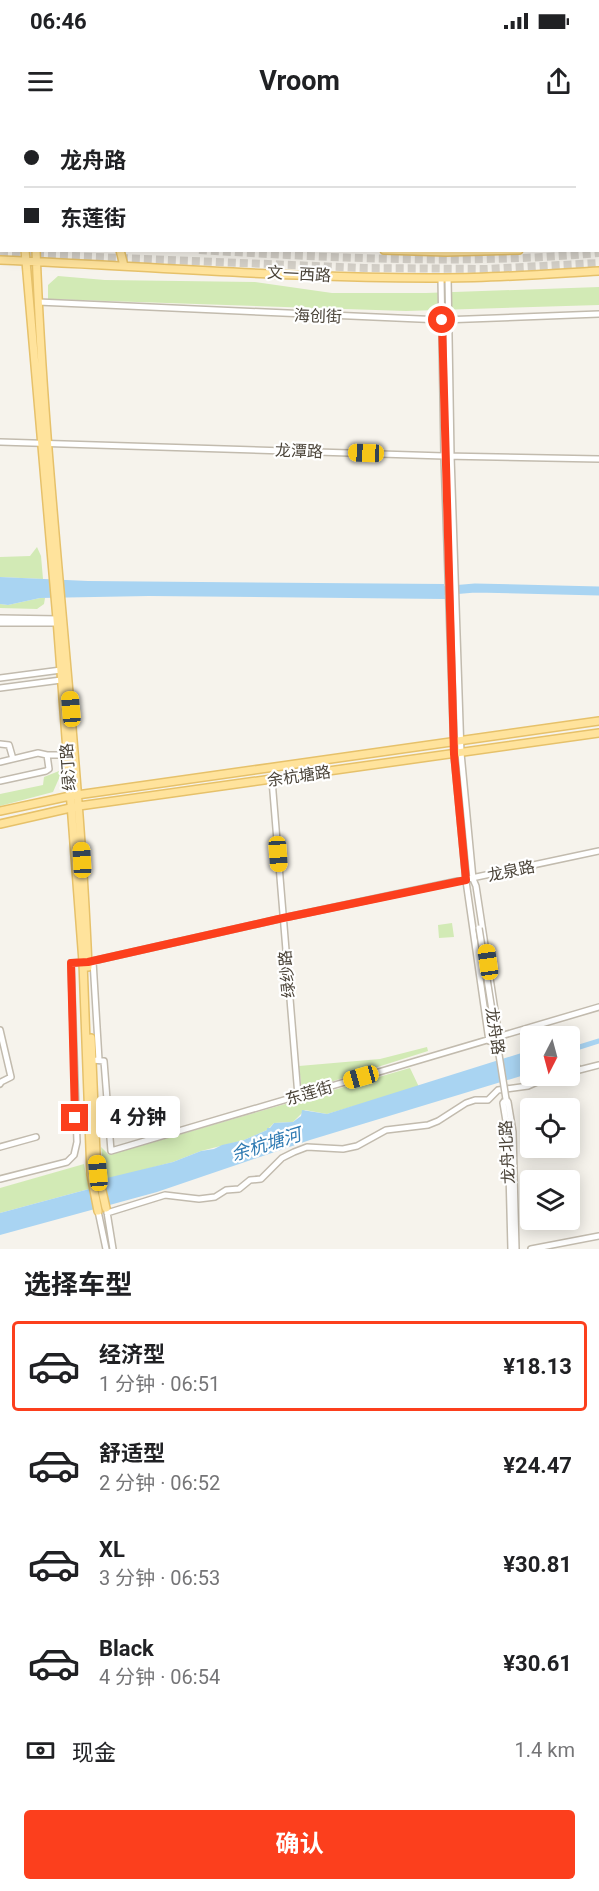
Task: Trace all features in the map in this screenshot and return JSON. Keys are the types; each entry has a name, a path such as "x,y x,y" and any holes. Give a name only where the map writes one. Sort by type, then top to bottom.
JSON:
{"main road":[{"name":"绿汀路","path":"25,252 80,806 95,1060 94,1174"},
{"name":"绿汀路","path":"36,252 44,442"},
{"path":"120,252 124,266"},
{"name":"文一西路","path":"0,261 345,276 445,278 599,271"},
{"name":"绿汀路","path":"60,621 61,680 70,796 88,962 94,1174 104,1211"},
{"name":"余杭塘路","path":"0,811 79,794 599,721"},
{"name":"余杭塘路","path":"0,824 71,807 599,734"}],"street":[{"name":"龙舟路","path":"445,278 448,578 458,742"},
{"name":"海创街","path":"38,302 445,320 599,314"},
{"name":"龙潭路","path":"0,442 599,459"},
{"name":"龙舟路","path":"448,456 456,577 458,753 473,924 489,1041"},
{"path":"0,618 60,621"},
{"path":"0,623 60,621"},
{"path":"0,678 61,670"},
{"path":"0,688 61,680"},
{"path":"0,744 9,745 13,759"},
{"path":"0,762 38,753 67,755"},
{"path":"0,781 46,771 49,769 47,755"},
{"name":"绿纱路","path":"272,780 297,1096"},
{"name":"龙泉路","path":"0,1179 67,1162 74,1155 76,1142 75,1071 71,963 88,962 599,851"},
{"name":"龙舟路","path":"469,880 476,886 499,1037"},
{"name":"龙舟路","path":"482,918 479,928 506,1099"},
{"path":"473,924 479,928"},
{"name":"东莲街","path":"95,1060 104,1061 111,1152 599,1007"},
{"path":"0,1029 11,1077 0,1084"},
{"path":"580,1070 599,1065"},
{"path":"104,1211 132,1207 165,1196 199,1199 215,1197 226,1190 235,1191 250,1180 261,1179 282,1158 307,1147 343,1149 357,1146 386,1130 428,1125 466,1103 488,1100 498,1090 528,1086"},
{"name":"龙舟北路","path":"506,1099 503,1103 508,1133 511,1249"},
{"name":"龙舟北路","path":"506,1099 513,1132 516,1249"},
{"path":"0,1147 36,1137"},
{"path":"104,1211 105,1249"},
{"path":"104,1211 113,1249"},
{"path":"531,1249 599,1236"}],"green space":[{"path":"58,276 105,280 255,282 332,293 426,293 599,287 599,305 406,311 48,299 48,285"},
{"path":"37,547 41,556 43,579 0,577 0,557 30,556"},
{"path":"45,598 44,604 37,609 0,608 0,604 8,605"},
{"path":"59,771 60,776 53,792 0,806 0,794 43,785 44,777"},
{"path":"452,923 454,937 439,938 438,925"},
{"path":"427,1047 428,1051 302,1091 299,1066 380,1059"},
{"path":"410,1068 419,1087 327,1114 305,1110 293,1122 274,1123 267,1130 244,1140 105,1180 101,1147 109,1155"},
{"path":"84,1164 89,1189 0,1213 0,1188"}],"water":[{"path":"0,577 88,581 444,584 445,599 149,596 40,598 8,605 0,604"},
{"path":"520,1053 520,1076 310,1140 157,1192 0,1235 0,1213 89,1189 107,1178 173,1162 201,1151 244,1140 267,1130 274,1123 293,1122 301,1116 302,1110 327,1114"}],"waterway":[{"path":"440,591 475,588 599,591"},
{"name":"余杭塘河","path":"580,1047 599,1041"}],"tunnel":[{"path":"236,252 399,259 499,259 599,253"},
{"path":"0,253 364,268 486,269 599,263"}],"route":[{"path":"75,1118 71,963 88,962 466,880 454,754 442,320"}]}
